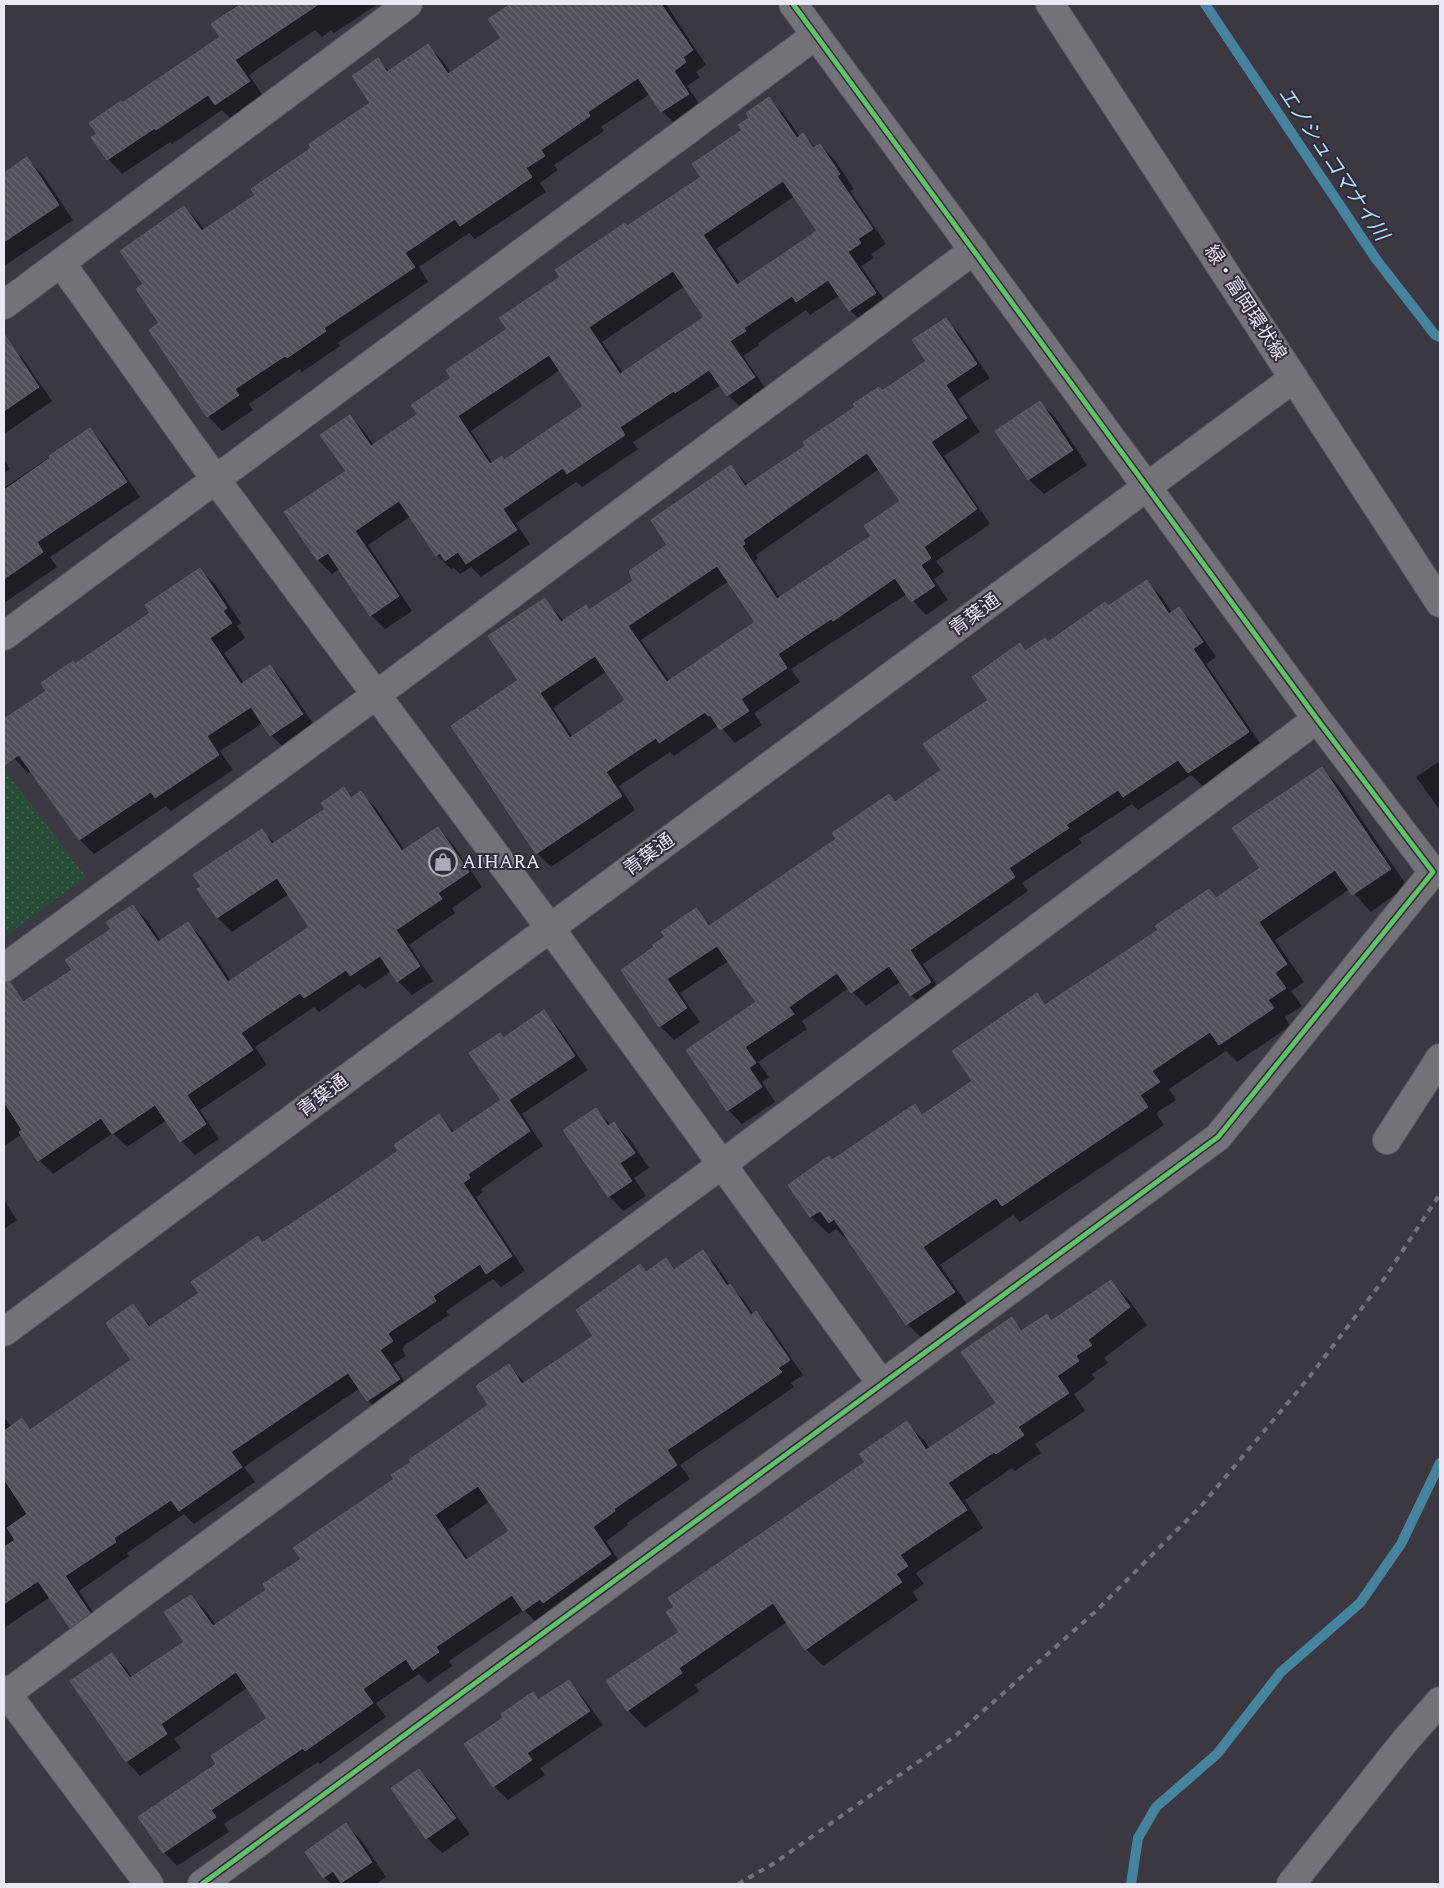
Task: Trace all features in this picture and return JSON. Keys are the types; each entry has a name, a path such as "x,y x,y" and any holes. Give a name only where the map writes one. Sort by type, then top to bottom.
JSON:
{"street":[{"path":"4,305 408,4"},
{"path":"202,1884 1218,1137 1436,869 1317,718 793,4"},
{"name":"緑・富岡環状線","path":"1050,4 1440,603"},
{"path":"4,636 816,35"},
{"path":"4,968 376,695 974,250"},
{"path":"61,263 216,480 550,928 881,1383"},
{"name":"青葉通","path":"4,1332 1294,378"},
{"path":"149,1884 5,1693 721,1165 1317,718"},
{"path":"1387,1140 1440,1058"},
{"path":"1291,1884 1404,1742 1440,1701"}],"green space":[{"path":"4,769 86,877 4,937"}],"building":[{"path":"241,4 319,4 235,60 250,81 215,105 208,95 107,160 91,137 97,134 89,123 220,37 211,24"},
{"path":"511,4 661,4 693,50 683,57 686,62 674,71 689,94 661,112 638,78 588,112 590,116 541,150 545,156 526,168 532,177 460,226 455,219 405,253 415,267 324,328 326,331 287,358 285,356 235,389 239,395 207,417 149,330 159,323 136,289 143,284 120,251 184,206 202,231 255,195 251,189 311,148 309,144 370,103 352,76 378,58 387,72 428,44 448,74 501,38 488,19"},
{"path":"769,97 797,138 803,133 813,148 820,144 840,174 837,176 873,229 858,239 861,243 848,252 876,293 849,311 828,280 796,302 792,296 744,328 746,331 730,341 755,377 727,396 709,370 675,393 674,391 620,427 625,435 567,474 563,468 503,509 517,530 466,564 458,552 445,561 440,553 436,556 399,501 355,531 399,596 370,616 328,553 317,560 284,512 346,471 320,435 350,415 371,446 418,414 411,405 451,378 446,370 507,329 499,318 560,277 555,270 625,223 627,226 701,177 692,164 742,130 738,125 749,118 746,113","holes":["783,181 817,231 737,285 703,235","673,271 704,317 620,374 589,327","549,355 583,406 504,460 502,456 490,464 458,416"]},
{"path":"27,157 59,205 4,242 4,173"},
{"path":"946,318 977,364 946,385 967,418 931,442 977,509 924,547 931,558 921,565 935,586 911,602 895,578 833,621 831,619 778,654 787,668 741,699 749,711 720,730 710,715 708,716 705,712 659,743 656,738 606,772 622,796 536,854 451,726 518,680 488,636 545,598 561,622 586,605 589,610 633,581 629,571 667,545 651,520 731,465 745,486 805,446 803,442 855,407 853,404 879,387 882,391 926,361 912,340","holes":["867,453 900,501 864,526 871,536 777,599 742,546 745,544 743,540","717,566 755,622 667,682 628,626","595,656 625,700 570,738 540,693"]},
{"path":"4,334 39,387 4,411"},
{"path":"1040,401 1073,450 1028,480 995,431"},
{"path":"90,428 127,482 37,542 43,552 4,579 4,490"},
{"path":"200,568 227,608 223,611 232,623 210,638 241,684 270,665 303,714 270,736 251,707 207,736 219,755 155,798 151,792 79,840 19,755 4,765 4,719 46,691 41,683 73,661 75,664 150,613 145,605"},
{"path":"1147,580 1169,614 1179,607 1203,642 1193,649 1249,732 1188,773 1178,760 1123,797 1118,790 1066,825 1069,828 1009,868 1015,877 910,950 931,982 910,996 889,966 851,993 837,973 789,1007 794,1014 745,1047 756,1063 749,1068 762,1087 727,1111 686,1050 756,1002 717,946 667,979 687,1008 659,1027 621,970 665,937 661,932 696,908 709,926 836,839 832,833 889,794 895,802 941,770 923,744 988,700 972,677 1020,643 1025,651 1045,638 1048,642 1105,602 1108,606"},
{"path":"1322,767 1391,869 1352,895 1335,870 1259,922 1287,964 1275,973 1286,988 1268,1000 1274,1008 1219,1045 1210,1032 1152,1071 1160,1082 1140,1095 1148,1107 1002,1206 996,1198 923,1247 955,1292 906,1325 834,1219 829,1223 820,1211 810,1217 788,1185 829,1156 832,1160 915,1104 922,1115 972,1081 952,1051 1037,993 1045,1005 1158,930 1155,926 1209,889 1216,898 1260,868 1232,828"},
{"path":"344,787 351,798 361,791 402,851 438,827 469,872 438,893 442,899 396,930 420,966 397,982 380,956 350,976 346,970 304,998 300,993 241,1033 253,1050 187,1095 206,1124 180,1142 155,1105 112,1134 101,1118 38,1161 19,1132 22,1130 4,1102 4,983 10,982 23,1002 72,970 65,960 111,929 106,922 133,905 158,942 188,922 228,982 309,927 277,878 217,918 197,889 201,886 193,875 262,829 272,844 325,809 321,803"},
{"path":"544,1010 575,1056 509,1100 530,1131 468,1174 470,1178 463,1183 512,1256 486,1274 480,1264 433,1296 436,1301 388,1334 393,1341 380,1350 400,1379 367,1401 348,1373 231,1452 242,1467 179,1511 171,1500 114,1538 116,1542 65,1576 90,1613 70,1628 38,1581 4,1604 4,1547 15,1540 7,1528 27,1514 4,1479 4,1431 22,1418 30,1430 131,1360 106,1323 133,1304 149,1327 199,1293 191,1282 258,1236 262,1243 330,1198 398,1151 394,1145 439,1114 452,1133 501,1100 469,1053 500,1033 503,1038"},
{"path":"596,1108 608,1126 614,1122 635,1153 620,1163 632,1181 608,1197 563,1130"},
{"path":"703,1250 727,1286 730,1284 751,1315 756,1311 790,1360 778,1368 782,1372 667,1450 677,1465 614,1509 615,1511 593,1527 611,1554 543,1603 540,1599 523,1611 512,1595 436,1647 439,1652 413,1670 406,1659 363,1689 373,1703 305,1751 303,1748 211,1810 216,1817 163,1853 138,1817 216,1764 211,1756 267,1718 236,1672 161,1724 167,1734 126,1762 70,1681 112,1653 130,1678 184,1642 164,1612 191,1595 213,1626 266,1590 263,1584 301,1559 293,1548 394,1479 391,1475 411,1462 409,1460 488,1405 476,1386 509,1364 522,1384 593,1336 576,1310 640,1264 646,1272 666,1258 674,1270","holes":["478,1486 509,1531 466,1560 435,1515"]},
{"path":"1111,1280 1130,1307 1088,1340 1092,1345 1076,1356 1079,1361 1057,1376 1069,1393 1018,1427 1024,1435 996,1454 994,1452 948,1483 967,1510 900,1555 908,1566 896,1574 902,1582 805,1650 773,1603 679,1668 682,1673 627,1711 606,1681 679,1632 666,1612 674,1607 668,1598 865,1462 859,1454 907,1421 926,1450 996,1403 961,1352 1012,1317 1021,1331 1047,1314 1051,1321"},
{"path":"569,1680 590,1711 527,1753 532,1760 493,1787 464,1744 503,1718 501,1714 533,1692 538,1700"},
{"path":"419,1769 456,1818 426,1839 391,1788"},
{"path":"346,1823 372,1862 341,1883 333,1871 323,1878 305,1852"}],"waterway":[{"name":"エノシュコマナイ川","path":"1205,4 1376,259 1435,335 1440,337"},
{"name":"エノシュコマナイ川","path":"1131,1884 1138,1838 1156,1807 1217,1754 1281,1672 1360,1603 1401,1544 1440,1463"}],"railway":[{"path":"738,1884 773,1864 955,1736 1095,1612 1202,1505 1307,1380 1384,1279 1440,1194"}],"cycle path":[{"path":"202,1884 1218,1137 1433,872 1317,719 793,4"}],"place":[{"name":"AIHARA","path":"443,862"}]}
